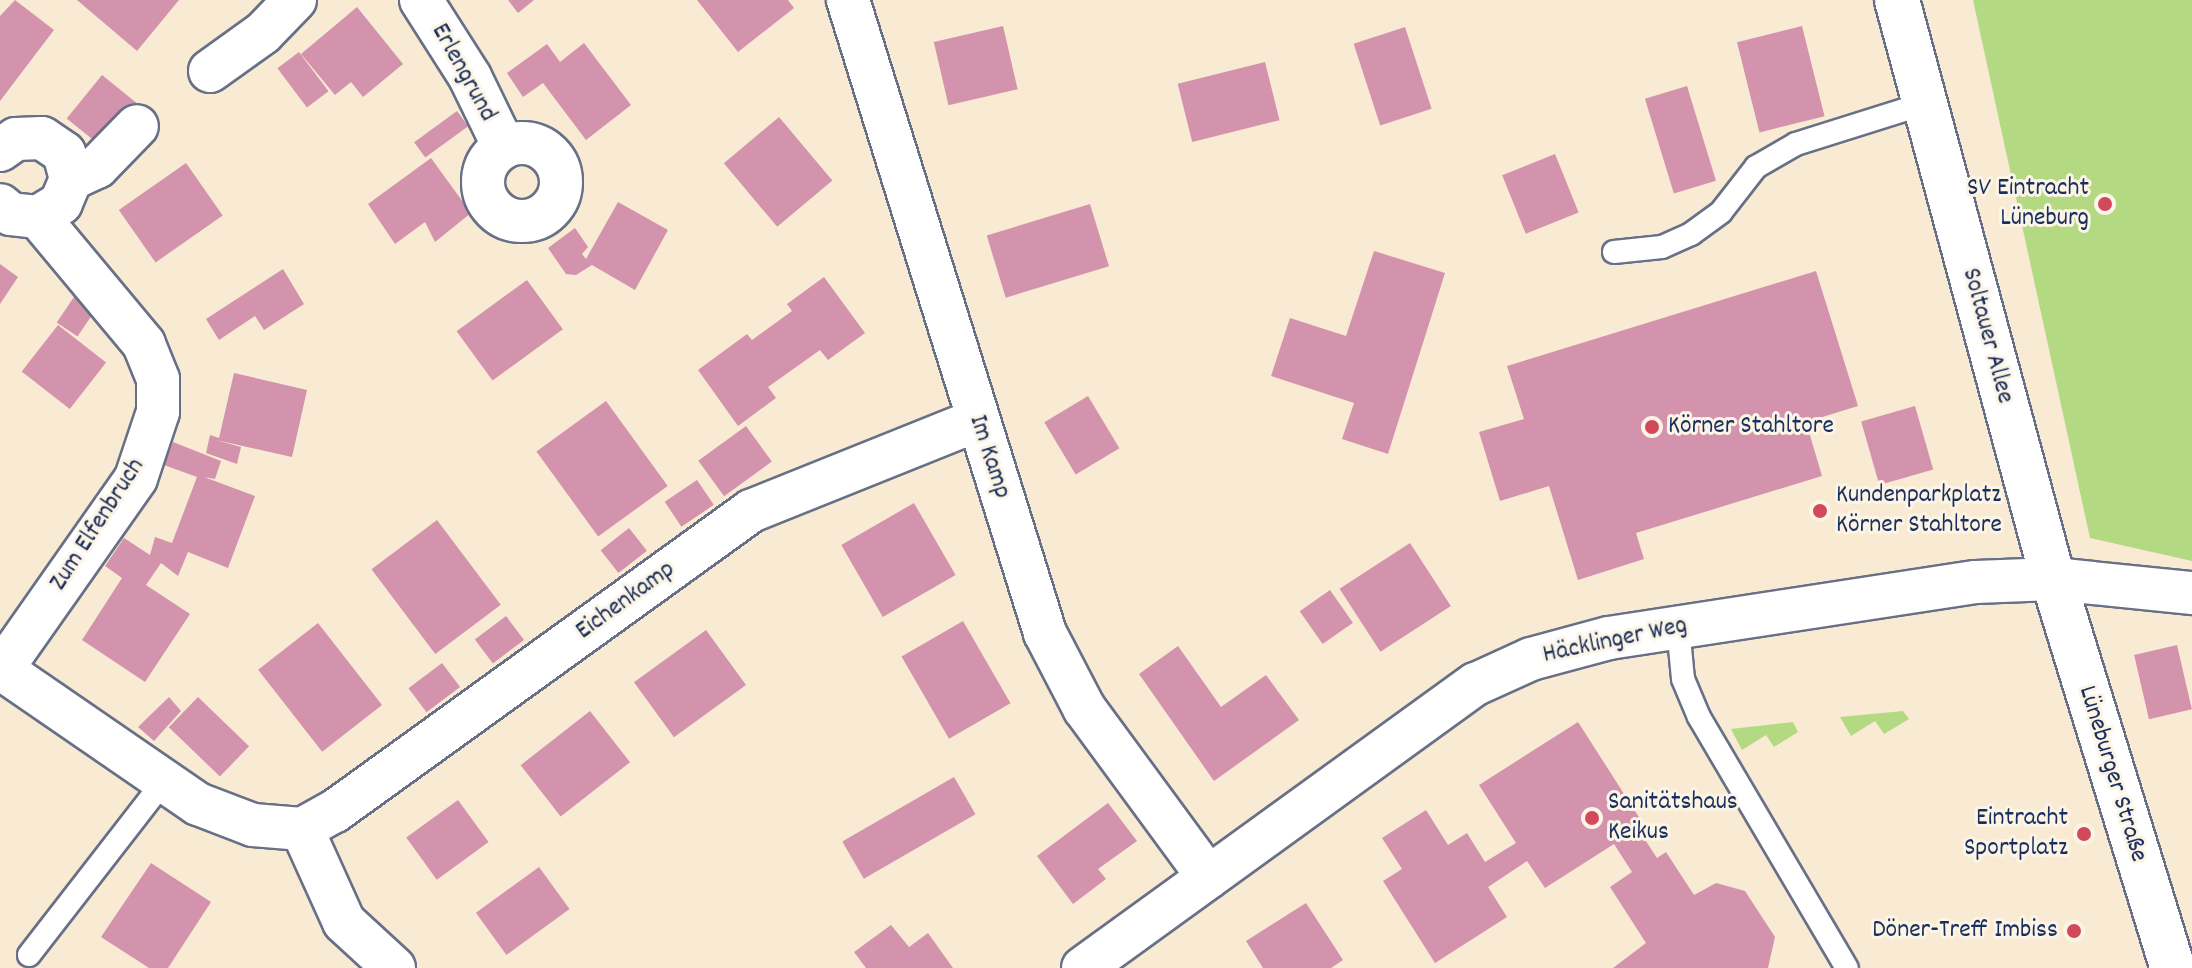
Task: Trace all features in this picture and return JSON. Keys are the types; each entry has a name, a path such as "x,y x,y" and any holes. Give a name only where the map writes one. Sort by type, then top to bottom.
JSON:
{"street":[{"path":"210,71 263,33 295,0"},
{"name":"Erlengrund","path":"421,0 470,77 504,147"},
{"name":"Im Kamp","path":"848,0 1045,633 1084,708 1208,877"},
{"name":"Soltauer Allee","path":"1897,0 2053,579"},
{"name":"Zum Elfenbruch","path":"19,211 61,203 71,179 97,167 137,126"},
{"path":"0,150 16,139 42,138 64,153 71,179"},
{"name":"Zum Elfenbruch","path":"19,211 144,344 158,379 158,412 136,478 1,668 198,804 253,825 302,829"},
{"name":"Eichenkamp","path":"302,829 348,802 751,511 977,420"},
{"name":"Häcklinger Weg","path":"1083,968 1476,684 1531,659 1678,627 1894,592 2053,579 2192,593"},
{"name":"Lüneburger Straße","path":"2053,579 2173,968"},
{"path":"302,829 344,922 394,968"}],"lane":[{"path":"1614,252 1662,247 1691,234 1721,212 1756,167 1796,144 1923,104"},
{"path":"1678,627 1683,679 1699,717 1847,968"},
{"path":"29,955 163,782"}],"green space":[{"name":"SV Eintracht Lüneburg","path":"1973,0 2192,0 2192,561 2090,538"},
{"path":"1903,711 1909,719 1884,734 1875,721 1851,736 1840,717"},
{"path":"1793,722 1798,732 1774,747 1766,735 1742,750 1731,729"}],"building":[{"path":"15,0 54,30 0,101 0,16"},
{"path":"77,0 179,0 137,51"},
{"path":"508,0 534,0 518,13"},
{"path":"697,0 788,0 794,8 738,52"},
{"path":"357,7 403,64 363,97 351,82 335,95 301,54"},
{"path":"1003,26 1018,89 948,105 934,42"},
{"path":"1802,26 1824,116 1759,132 1737,42"},
{"path":"1405,27 1432,109 1380,125 1354,44"},
{"path":"584,43 631,105 586,140 543,83 523,97 507,73 547,44 560,62"},
{"path":"299,52 328,91 307,107 277,68"},
{"path":"1265,62 1280,120 1192,142 1178,84"},
{"path":"102,75 137,103 102,147 67,119"},
{"path":"1687,86 1716,181 1674,194 1645,99"},
{"path":"457,111 468,126 425,158 414,142"},
{"path":"779,117 832,181 777,227 724,163"},
{"path":"1555,154 1579,212 1526,234 1502,175"},
{"path":"431,158 471,213 435,242 425,222 395,244 368,204"},
{"path":"186,163 223,215 156,262 119,210"},
{"path":"618,202 668,230 635,290 592,265 576,275 566,274 548,248 575,228 588,247 582,254 586,259"},
{"path":"1090,204 1109,266 1006,298 987,236"},
{"path":"1374,251 1445,273 1388,454 1342,439 1354,403 1271,376 1290,318 1346,336"},
{"path":"0,264 18,277 0,304"},
{"path":"283,269 304,304 264,330 255,316 219,340 206,319"},
{"name":"Körner Stahltore","path":"1816,271 1858,406 1806,422 1822,476 1636,533 1644,559 1578,580 1549,486 1500,501 1479,432 1524,419 1507,366"},
{"path":"824,277 865,333 828,360 820,350 768,387 776,398 738,426 698,370 747,334 752,340 792,311 787,304"},
{"path":"527,280 563,329 492,380 457,331"},
{"path":"78,291 99,305 77,336 57,323"},
{"path":"58,325 106,363 70,409 22,371"},
{"path":"234,373 307,390 292,457 216,440 241,447 237,464 206,453 210,435 219,438"},
{"path":"1088,396 1119,448 1076,475 1044,422"},
{"path":"606,401 668,486 598,536 536,452"},
{"path":"1915,406 1933,469 1879,485 1861,421"},
{"path":"746,426 772,462 724,496 698,461"},
{"path":"173,442 221,461 215,479 204,477 255,496 228,568 188,552 178,576 161,563 146,585 190,614 145,682 82,640 122,578 105,566 124,538 150,555 155,537 172,543 197,477 164,465"},
{"path":"697,480 714,505 681,527 665,502"},
{"path":"914,503 956,575 883,617 841,545"},
{"path":"437,520 501,605 435,654 372,569"},
{"path":"629,528 647,551 618,573 601,550"},
{"path":"1410,543 1451,606 1380,652 1340,589"},
{"path":"1330,590 1353,623 1323,644 1300,611"},
{"path":"506,616 524,640 493,663 475,639"},
{"path":"963,621 1010,703 949,739 902,656"},
{"path":"318,623 382,705 322,752 258,670"},
{"path":"706,630 746,685 674,737 634,682"},
{"path":"2177,645 2192,709 2149,719 2134,655"},
{"path":"1178,646 1221,707 1266,675 1299,720 1214,781 1139,674"},
{"path":"442,663 460,687 427,712 408,688"},
{"path":"169,697 181,711 154,741 138,727"},
{"path":"198,697 249,746 220,777 169,727"},
{"path":"590,711 630,762 561,816 521,765"},
{"path":"1578,722 1644,825 1638,829 1657,858 1666,852 1694,895 1716,883 1745,891 1775,937 1768,968 1613,968 1646,943 1610,887 1632,872 1614,844 1545,888 1527,861 1488,887 1507,917 1435,963 1383,881 1402,869 1382,838 1426,810 1448,845 1467,833 1485,862 1516,843 1479,785"},
{"path":"954,777 976,814 864,879 842,841"},
{"path":"458,800 489,842 437,880 406,838"},
{"path":"1108,803 1137,841 1098,869 1106,879 1073,904 1037,856"},
{"path":"151,863 211,902 168,968 149,968 101,937"},
{"path":"539,867 570,909 506,955 476,913"},
{"path":"1306,903 1343,960 1331,968 1263,968 1246,941"},
{"path":"891,925 909,947 928,933 953,968 866,968 854,952"}],"place":[{"name":"SV Eintracht Lüneburg","path":"2105,204"},
{"name":"Körner Stahltore","path":"1652,427"},
{"name":"Kundenparkplatz Körner Stahltore","path":"1820,511"},
{"name":"Sanitätshaus Keikus","path":"1592,818"},
{"name":"Eintracht Sportplatz","path":"2084,834"},
{"name":"Döner-Treff Imbiss","path":"2074,931"}]}
